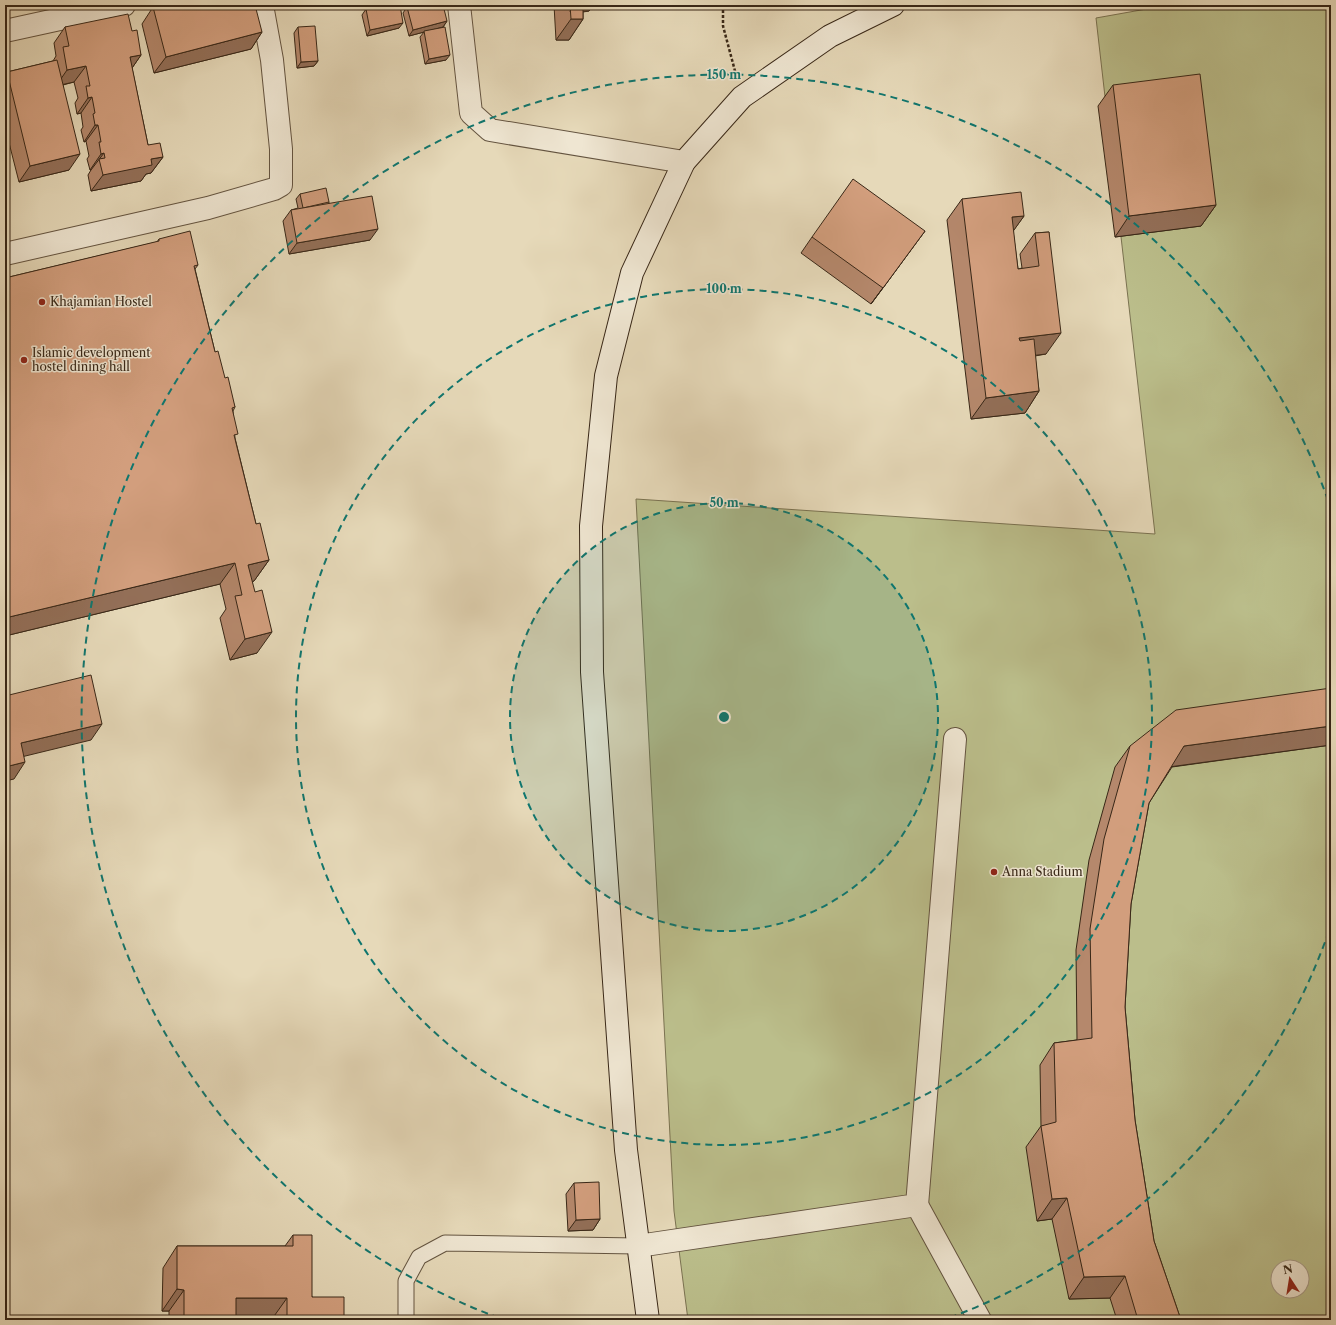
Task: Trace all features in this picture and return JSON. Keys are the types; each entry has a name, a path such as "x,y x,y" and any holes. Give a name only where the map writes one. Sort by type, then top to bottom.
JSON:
{"street":[{"path":"5,32 124,5"},
{"path":"5,254 208,208 274,189 281,185 281,150 272,60 262,5"},
{"path":"459,5 471,114 490,130 684,162"},
{"path":"648,1320 626,1150 592,672 591,526 606,376 632,273 684,162 742,97 830,36 893,5"},
{"path":"955,739 917,1206 980,1320"},
{"path":"638,1246 917,1206"}],"lane":[{"path":"406,1320 406,1281 419,1258 445,1243 638,1246"}],"path":[{"path":"723,5 723,26 742,97"}],"green space":[{"name":"Anna Stadium","path":"1169,5 1331,5 1331,1320 688,1320 674,1211 636,499 1155,534 1096,18"}],"building":[{"path":"162,5 221,5 222,8 233,5 255,5 262,32 166,57 153,7"},
{"path":"385,5 400,5 403,23 370,30 366,9"},
{"path":"415,5 443,5 447,21 413,30 407,7"},
{"path":"570,5 583,5 583,19 571,19"},
{"path":"128,14 132,31 137,30 141,55 130,57 148,145 160,143 163,157 151,159 152,165 103,175 99,159 105,158 104,153 101,154 99,142 101,142 98,125 95,125 93,114 95,113 92,97 88,98 86,86 90,86 86,66 67,70 63,47 69,46 65,27"},
{"path":"315,26 318,61 301,62 298,27"},
{"path":"445,27 450,55 429,59 424,31"},
{"path":"57,60 80,154 30,166 7,72"},
{"path":"1200,74 1216,205 1129,216 1113,85"},
{"path":"5,165 9,181 5,182"},
{"path":"853,179 925,231 883,288 812,237"},
{"path":"326,188 329,202 303,208 300,194"},
{"path":"1021,192 1024,216 1012,217 1018,269 1039,266 1035,233 1049,232 1061,333 1019,338 1020,341 1034,339 1039,391 986,398 962,199"},
{"path":"372,196 378,229 297,243 291,210"},
{"path":"190,231 198,265 194,266 215,352 218,351 225,378 228,377 235,407 232,408 238,434 234,435 256,524 260,523 269,560 248,565 255,592 262,590 272,632 245,639 235,596 242,595 235,563 5,618 5,278 159,241 159,239"},
{"path":"91,675 102,724 21,743 25,762 5,767 5,696"},
{"path":"1331,688 1331,726 1184,746 1149,803 1131,904 1125,1007 1135,1120 1154,1241 1181,1320 1138,1320 1125,1276 1084,1277 1067,1198 1052,1199 1041,1126 1056,1122 1054,1043 1092,1038 1090,929 1104,839 1130,746 1176,710"},
{"path":"599,1182 600,1219 576,1220 574,1183"},
{"path":"293,1235 312,1235 312,1297 344,1297 344,1320 287,1320 287,1298 236,1298 236,1320 184,1320 184,1290 177,1289 177,1246 293,1246"}],"place":[{"name":"Khajamian Hostel","path":"42,302"},
{"name":"Islamic development hostel dining hall","path":"24,360"},
{"name":"Anna Stadium","path":"994,872"}]}
